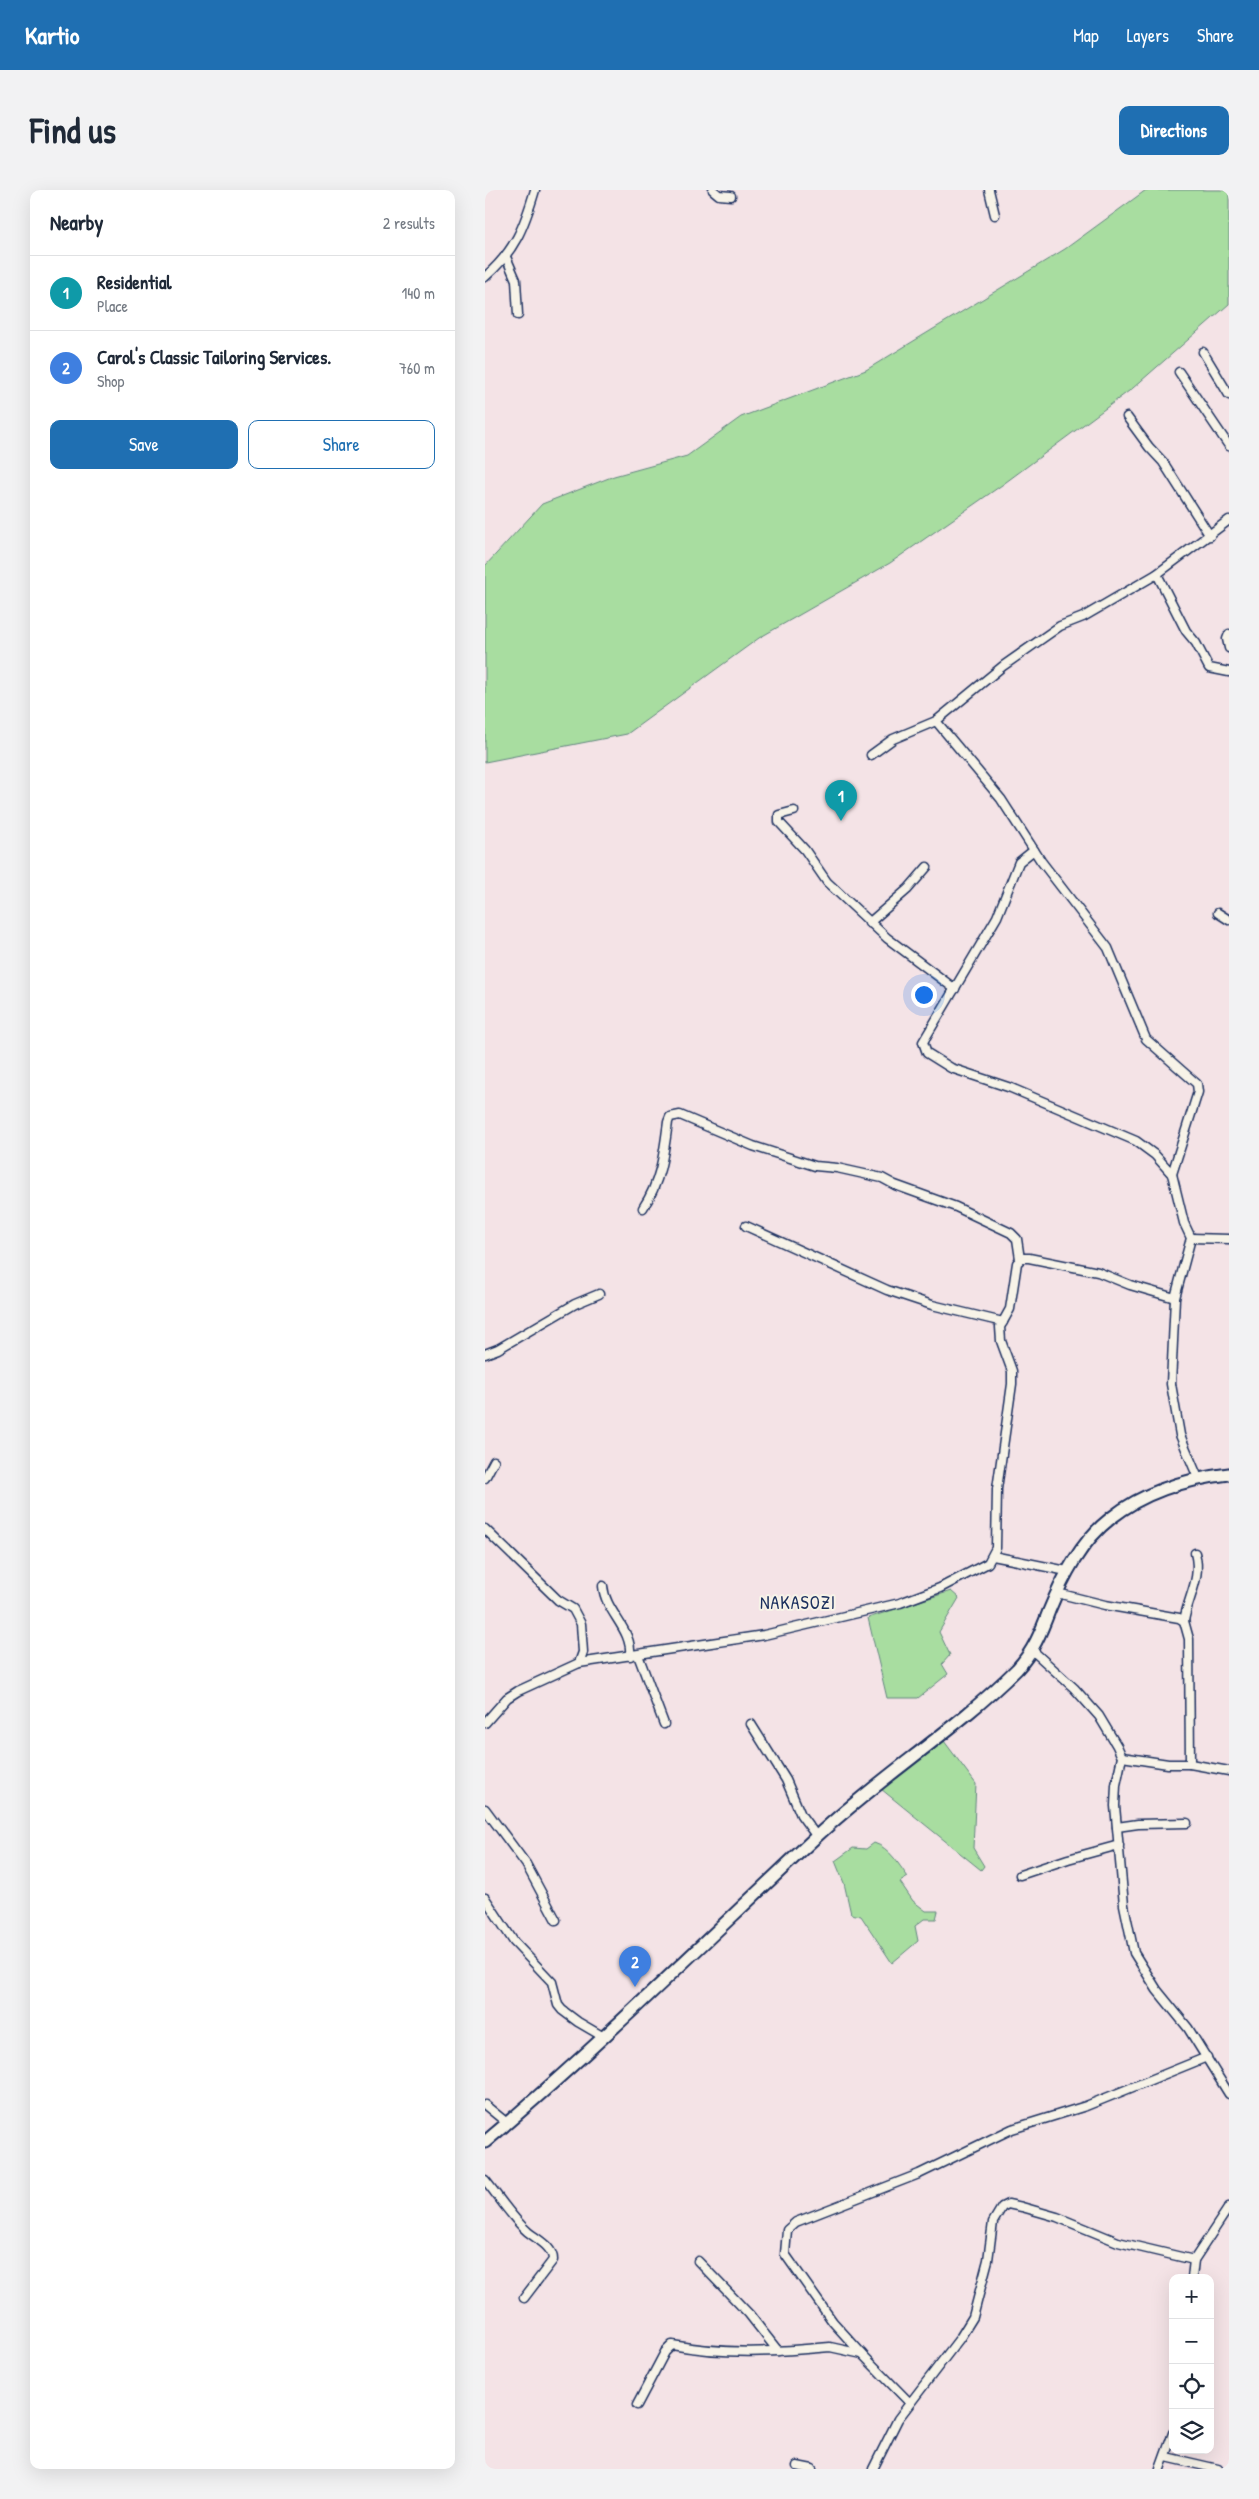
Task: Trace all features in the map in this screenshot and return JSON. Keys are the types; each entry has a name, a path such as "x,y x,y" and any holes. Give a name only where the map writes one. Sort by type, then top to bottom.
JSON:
{"street":[{"path":"485,277 506,257 520,233 535,190"},
{"path":"713,190 719,195 731,196"},
{"path":"989,190 995,215"},
{"path":"506,257 516,280 518,315"},
{"path":"1203,352 1229,395"},
{"path":"1179,372 1229,446"},
{"path":"1127,417 1163,462 1210,536"},
{"path":"871,755 893,739 936,722 1003,666 1060,626 1083,617 1157,574 1229,520"},
{"path":"1157,574 1186,631 1196,643 1209,668 1229,672"},
{"path":"1229,634 1227,639 1229,648"},
{"path":"936,722 1001,799 1078,912 1108,948 1146,1040 1180,1067 1198,1087 1183,1144 1172,1174"},
{"path":"794,811 779,815 779,822 805,850 827,882 869,923 955,989"},
{"path":"1034,850 1019,862 997,917 923,1042 927,1053 951,1068 1020,1092 1136,1141 1155,1154 1172,1174 1184,1223 1191,1238 1175,1298 1171,1384 1174,1408 1181,1435 1198,1478"},
{"path":"869,923 908,889 927,867"},
{"path":"1218,913 1229,920"},
{"path":"485,1723 507,1698 579,1663 764,1635 899,1603 940,1588 983,1566 993,1556 996,1548 997,1489 1012,1384 1012,1371 1001,1341 1000,1327 1011,1309 1016,1266 1020,1259 1017,1240 1011,1233 956,1207 895,1186 882,1178 837,1168 815,1166 753,1146 680,1115 670,1117 667,1122 663,1162 658,1181 643,1208"},
{"path":"746,1226 887,1290 932,1305 1003,1322"},
{"path":"1191,1238 1229,1239"},
{"path":"1020,1259 1029,1258 1075,1266 1175,1298"},
{"path":"485,1354 498,1349 575,1304 599,1294"},
{"path":"485,1478 495,1461"},
{"path":"485,2142 817,1837 893,1770 999,1686 1032,1650 1067,1571 1096,1532 1121,1510 1173,1484 1198,1478 1229,1474"},
{"path":"485,1529 558,1600 573,1609 581,1624 583,1652 579,1663"},
{"path":"1190,1764 1189,1639 1184,1621 1187,1602 1197,1584 1195,1553"},
{"path":"993,1556 1067,1571"},
{"path":"603,1586 604,1596 629,1638 634,1655 664,1724"},
{"path":"1057,1593 1105,1605 1179,1618 1184,1621"},
{"path":"1032,1650 1074,1688 1099,1716 1122,1757 1116,1785 1117,1827 1124,1905 1134,1953 1157,1990 1189,2028 1229,2094"},
{"path":"751,1724 786,1780 801,1815 817,1837"},
{"path":"1122,1757 1160,1764 1190,1764 1229,1771"},
{"path":"485,1809 526,1864 556,1920"},
{"path":"1117,1827 1138,1824 1187,1823"},
{"path":"1020,1875 1067,1859 1119,1845"},
{"path":"485,1898 514,1942 552,1982 558,2005 562,2010 602,2036"},
{"path":"909,2402 833,2322 785,2254 787,2230 796,2222 919,2174 1012,2129 1086,2106 1207,2057"},
{"path":"485,2105 507,2123"},
{"path":"485,2180 527,2231 551,2250 553,2255 553,2260 524,2298"},
{"path":"873,2469 894,2426 909,2402 960,2338 973,2317 988,2260 993,2222 1002,2207 1008,2204 1023,2207 1057,2217 1125,2244 1194,2260"},
{"path":"1192,2274 1194,2260 1229,2207"},
{"path":"698,2261 749,2314 778,2351"},
{"path":"637,2405 665,2352 672,2345 709,2351 778,2351 830,2347 862,2354"},
{"path":"1160,2469 1169,2447"},
{"path":"1166,2457 1218,2469"},
{"path":"797,2466 812,2469"}],"green space":[{"path":"1146,190 1229,190 1229,304 1133,388 1002,485 890,563 759,638 627,734 485,762 485,566 542,504 614,476 687,456 741,417 866,370 1065,249"},
{"path":"951,1591 959,1598 939,1632 950,1655 942,1664 948,1674 918,1698 887,1698 868,1618"},
{"path":"944,1741 976,1784 973,1848 984,1866 981,1870 881,1789"},
{"path":"874,1843 880,1845 889,1853 908,1877 900,1882 913,1901 926,1911 938,1911 936,1919 924,1919 915,1926 918,1941 892,1963 861,1916 851,1914 844,1883 835,1861 853,1848 866,1849"}],"place":[{"name":"Residential","path":"841,821"},
{"name":"Carol's Classic Tailoring Services.","path":"635,1987"}],"district":[{"name":"NAKASOZI","path":"798,1602"}]}
